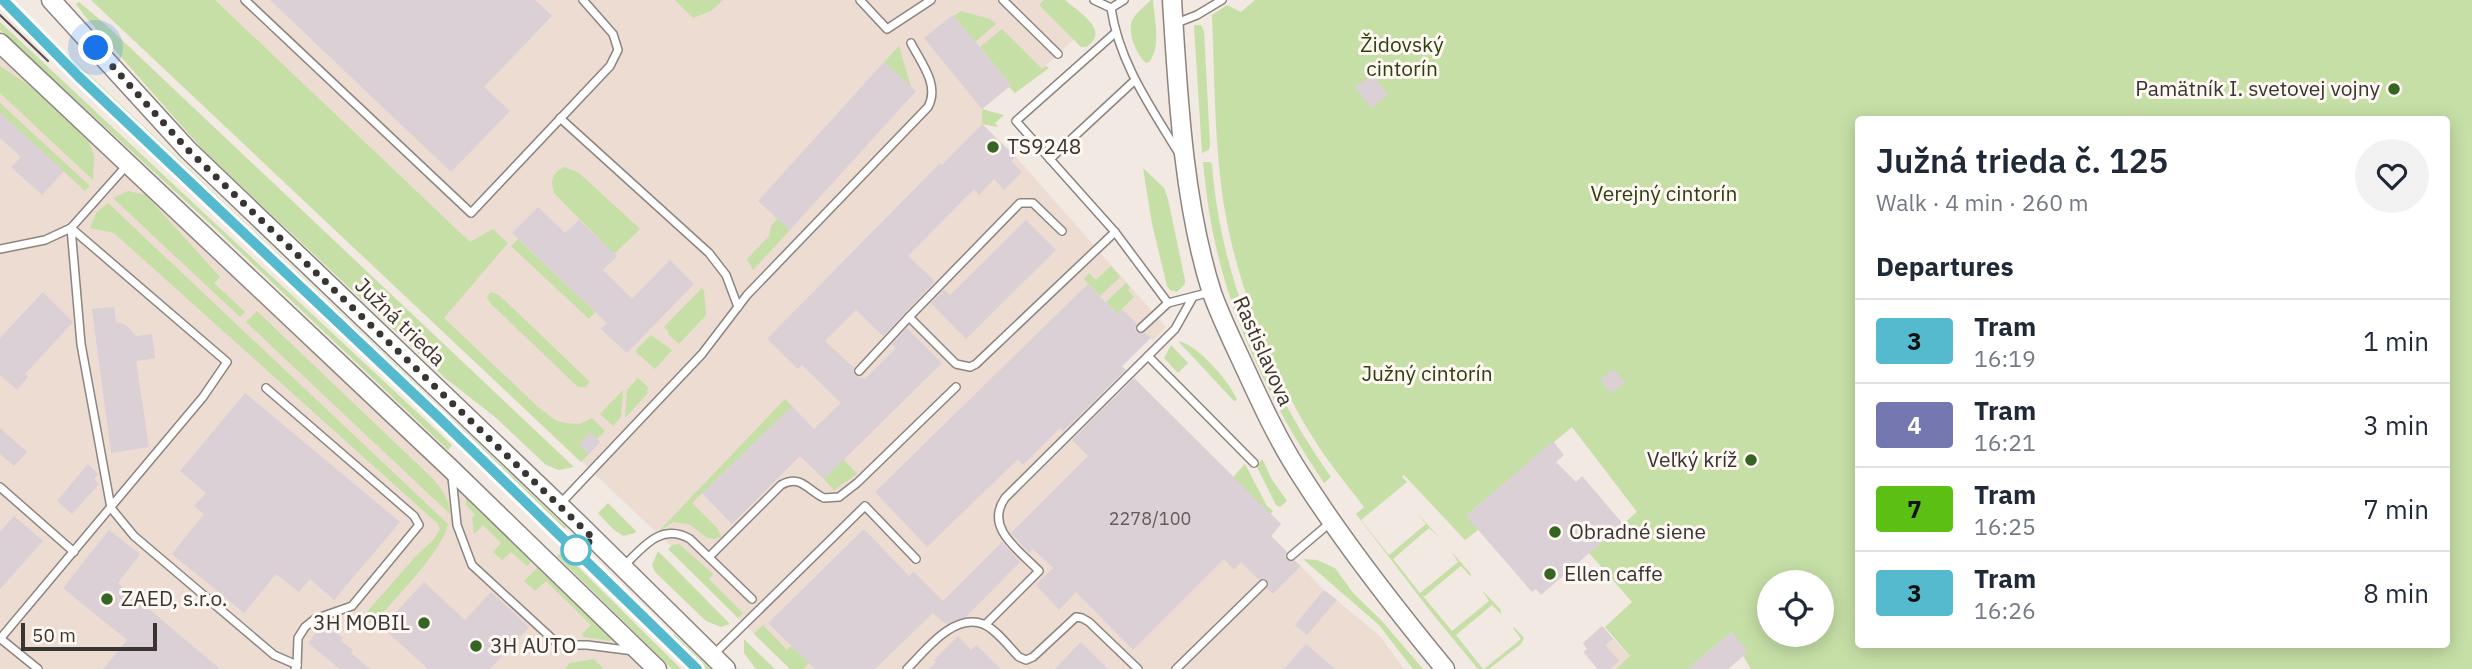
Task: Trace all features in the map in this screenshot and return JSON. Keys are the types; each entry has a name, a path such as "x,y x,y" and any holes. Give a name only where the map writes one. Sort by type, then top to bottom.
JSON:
{"street":[{"name":"Rastislavova","path":"1172,0 1187,165 1197,229 1212,292 1222,318 1273,428 1332,522 1446,669"},
{"name":"Južná trieda","path":"56,3 188,150 726,669"},
{"path":"0,43 452,469 657,669"}],"lane":[{"path":"245,0 471,213 610,65 618,50 613,34 583,0"},
{"path":"860,0 887,29 931,0"},
{"path":"1003,0 1058,54"},
{"path":"1094,0 1111,8"},
{"path":"1111,8 1124,0"},
{"path":"1173,24 1197,15 1222,0"},
{"path":"1111,8 1115,33 1134,81 1187,165"},
{"path":"1115,33 1016,121 1115,232 1168,303"},
{"path":"559,505 702,354 738,307 928,107 933,89 911,43"},
{"path":"1050,159 1134,81"},
{"path":"560,118 709,253 726,275 738,307"},
{"path":"0,249 45,240 71,228 129,163"},
{"path":"859,371 1020,203 1033,202 1062,231"},
{"path":"71,228 81,344 111,509 134,536 274,655 297,668 298,638 305,627 315,619 352,606 419,525 415,516 266,388"},
{"path":"38,669 0,639 203,397 227,362 71,228"},
{"path":"909,317 956,364 971,367 1115,232"},
{"path":"1141,328 1168,303 1212,292"},
{"path":"985,625 1039,571 1004,536 997,518 999,506 1175,329 1193,297"},
{"path":"1148,356 1254,463"},
{"path":"709,558 788,481 802,481 824,498 839,497 956,387"},
{"path":"452,469 457,525 471,565 559,645 587,645 640,652"},
{"path":"0,487 74,552"},
{"path":"713,656 865,506 916,559"},
{"path":"1291,556 1332,522"},
{"path":"623,567 651,539 672,534 690,539 752,598"},
{"path":"1176,669 1263,584"},
{"path":"907,669 939,637 958,625 974,622 985,625 1019,657 1026,660 1033,657 1076,617 1082,618 1134,668"}],"shaded area":[{"path":"91,0 1065,0 1091,23 1039,72 1012,85 982,109 982,124 1016,157 1166,327 1153,341 1150,338 1099,389 1115,404 1138,382 1281,524 1271,536 1324,590 1380,636 1404,669 790,669 738,618 741,615 671,546"},
{"path":"0,46 657,669 0,669"},
{"path":"1602,626 1630,657 1616,669 1598,669 1583,653 1587,649 1583,643"}],"green space":[{"path":"91,0 215,0 470,242 493,229 508,243 444,318 555,420 579,424 592,418 605,431 597,439 580,444 589,454 581,462"},
{"path":"675,0 723,0 711,11 693,18"},
{"path":"1044,0 1065,0 1082,14 1095,31 1091,43 1081,47 1039,5"},
{"path":"1151,0 1156,41 1153,56 1146,63 1134,44 1131,26 1135,15"},
{"name":"Verejný cintorín","path":"1255,0 2472,0 2472,669 1751,669 1743,656 1747,652 1731,632 1688,669 1616,669 1630,656 1605,627 1632,602 1589,553 1637,512 1572,427 1467,515 1478,530 1465,540 1404,475 1402,477 1407,482 1361,520 1389,555 1426,524 1417,513 1439,537 1429,528 1393,559 1420,593 1458,562 1451,551 1471,574 1470,576 1461,566 1423,596 1452,631 1489,601 1482,590 1501,610 1501,614 1492,605 1456,635 1483,669 1478,669 1356,514 1364,507 1308,430 1265,344 1242,282 1227,222 1217,145 1212,15 1227,5 1241,12"},
{"path":"79,2 574,467 559,470 546,465 495,417 445,378 203,150 84,15 76,4"},
{"path":"961,11 990,19 996,24 975,42 954,16"},
{"path":"0,22 452,445 448,450 219,232 0,30"},
{"path":"36,24 566,527 562,532 70,61"},
{"path":"1194,25 1201,25 1204,31 1210,145 1209,150 1202,153"},
{"path":"1002,29 1042,69 1046,66 1049,68 1015,93 980,47"},
{"path":"899,46 911,87 884,62"},
{"path":"0,66 36,90 89,142 94,156 93,180 0,93"},
{"path":"0,103 90,186 85,191 0,113"},
{"path":"982,109 1004,115 995,123 998,127 982,124"},
{"path":"1203,162 1212,164 1225,247 1250,328 1287,406 1331,477 1324,483 1274,400 1235,312 1215,240"},
{"path":"565,167 579,173 640,229 614,254 555,194 553,178"},
{"path":"1143,168 1164,188 1168,199 1185,280 1185,284 1177,292 1167,286 1152,224"},
{"path":"128,191 146,195 220,277 214,283 245,312 240,317 113,198"},
{"path":"108,203 448,524 428,561 375,622 358,622 433,540 440,529 437,523 114,233 90,228 96,213"},
{"path":"778,218 790,230 753,270 747,259 769,236 771,226"},
{"path":"518,239 595,312 589,319 511,246"},
{"path":"1111,266 1120,277 1100,296 1084,279 1089,273 1096,280"},
{"path":"1126,283 1134,297 1117,314 1106,302"},
{"path":"702,288 706,315 679,344 664,327"},
{"path":"491,292 499,295 590,382 585,387 578,387 490,303 487,297"},
{"path":"257,311 433,479 447,500 450,514 246,322"},
{"path":"651,335 672,350 655,369 635,351"},
{"path":"1178,341 1194,349 1212,365 1237,400 1234,401"},
{"path":"1171,345 1188,363 1178,373 1164,358"},
{"path":"638,378 648,387 647,394 625,418 627,390"},
{"path":"622,391 621,417 613,426 600,414"},
{"path":"785,399 792,406 692,503 718,529 721,537 708,538 690,525 673,522 657,533"},
{"path":"843,459 857,474 834,490 824,479"},
{"path":"1261,460 1287,501 1280,507 1276,505 1257,467"},
{"path":"1245,464 1267,506 1273,511 1270,514 1233,477"},
{"path":"466,498 532,561 527,566 511,552 502,560 493,552 501,543 483,525 474,534 472,518 475,514 466,505"},
{"path":"608,503 635,533 623,536 598,513"},
{"path":"679,544 713,574 709,579 743,613 738,618 668,549"},
{"path":"658,551 730,624 721,627 706,621 655,572 652,565"},
{"path":"563,552 681,669 672,669 557,556"},
{"path":"1303,559 1317,560 1335,568 1353,593 1382,621 1423,669 1413,669 1379,625"},
{"path":"538,567 612,639 610,641 584,637 582,634 591,625 546,581 535,591 524,581"},
{"path":"763,625 787,650 791,646 809,663 804,669 790,669 754,634"},
{"path":"1514,627 1524,638 1521,644 1489,669 1484,669 1521,639"},
{"path":"674,634 710,669 702,669 671,638"},
{"path":"744,639 775,669 756,669 744,653"},
{"path":"594,659 604,669 565,669 570,663"}],"building":[{"path":"270,0 535,0 552,16 484,87 510,111 451,172"},
{"path":"953,15 1011,85 982,109 924,38"},
{"path":"884,62 916,91 790,230 758,201"},
{"path":"1373,75 1388,95 1371,108 1355,87"},
{"path":"0,113 64,171 42,195 11,167 21,157 0,138"},
{"path":"982,124 1016,157 1011,161 1022,172 1004,190 994,179 979,195 974,189 908,256 935,281 883,336 856,310 825,341 854,368 854,375 865,379 896,348 892,344 907,328 942,363 824,479 800,456 732,524 702,493 792,406 814,429 841,403 802,365 798,369 767,339 940,163 942,165"},
{"path":"538,207 565,233 579,220 617,256 603,270 632,299 670,260 694,284 627,353 601,329 607,323 512,233"},
{"path":"1026,220 1056,250 966,339 931,303 944,290 950,295"},
{"path":"1088,284 1117,314 1122,309 1137,324 1137,333 1145,333 1151,338 1122,366 1126,370 1063,431 1060,428 1023,465 1018,459 927,547 875,492"},
{"path":"43,292 73,322 25,374 28,377 17,390 0,375 0,338"},
{"path":"114,307 116,322 126,325 136,336 152,334 155,358 136,361 149,447 111,453 92,309"},
{"path":"1614,369 1625,383 1610,393 1600,379"},
{"path":"1134,378 1281,524 1271,536 1287,552 1287,560 1295,561 1301,566 1273,594 1267,588 1267,579 1259,580 1241,562 1234,570 1224,559 1133,650 1076,592 1059,610 1036,585 1053,568 1033,549 1029,553 1011,533 1088,456 1072,440"},
{"path":"245,393 400,522 334,600 310,579 299,592 276,574 244,613 172,554 204,514 194,506 206,493 180,471"},
{"path":"0,428 27,452 14,466 0,454"},
{"path":"591,432 600,442 589,454 579,444"},
{"name":"Obradné siene","path":"1553,441 1564,455 1556,462 1576,482 1582,476 1623,524 1541,595 1536,589 1532,592 1466,516"},
{"path":"88,464 98,474 94,479 99,484 72,514 57,501"},
{"path":"14,516 43,541 0,589 0,532"},
{"path":"864,529 909,576 914,572 943,601 1002,542 1020,562 966,617 946,624 933,613 875,669 815,669 768,623"},
{"path":"109,530 140,554 118,583 220,669 103,669 127,640 63,588"},
{"path":"424,582 465,620 491,592 529,627 490,669 428,669 382,627"},
{"path":"1324,590 1337,600 1307,635 1295,625"},
{"path":"324,623 343,638 341,641 353,650 351,653 370,669 340,669 308,643"},
{"path":"1602,626 1613,639 1605,645 1619,661 1610,669 1598,669 1584,652 1587,649 1583,643"},
{"path":"1731,632 1748,652 1728,669 1688,669"},
{"path":"958,636 971,650 976,645 1001,669 929,669 936,662 934,660"},
{"path":"1081,642 1108,669 1055,669"},
{"path":"1306,644 1335,669 1284,669"}],"tram line":[{"path":"3,0 77,76 437,416 697,669"},
{"name":"3","path":"3,0 62,61 437,416 697,669"},
{"path":"0,15 48,61"}],"place":[{"name":"Pamätník I. svetovej vojny","path":"2394,89"},
{"name":"TS9248","path":"993,147"},
{"name":"Veľký kríž","path":"1751,460"},
{"name":"Obradné siene","path":"1555,532"},
{"name":"Ellen caffe","path":"1550,574"},
{"name":"ZAED, s.r.o.","path":"107,599"},
{"name":"3H MOBIL","path":"424,623"},
{"name":"3H AUTO","path":"476,646"}],"route":[{"path":"96,48 188,150 594,539 576,550"}],"park label":[{"name":"Židovský cintorín","path":"1402,57"},
{"name":"Južný cintorín","path":"1427,374"}]}
